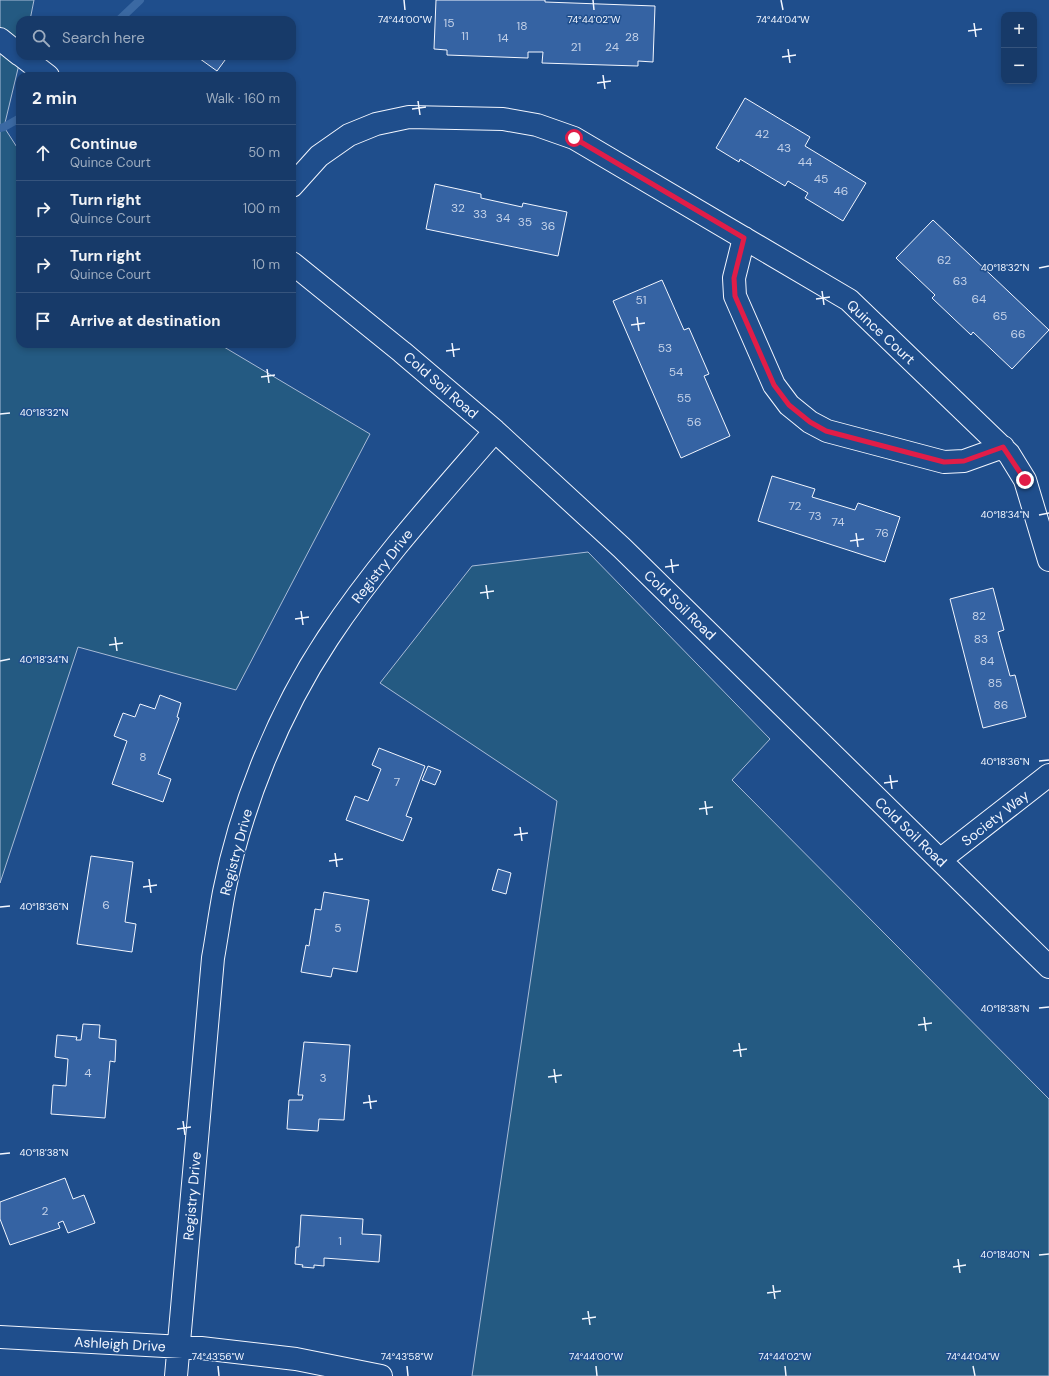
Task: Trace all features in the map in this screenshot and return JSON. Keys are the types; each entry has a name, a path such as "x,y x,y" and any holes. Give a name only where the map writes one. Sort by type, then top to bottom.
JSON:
{"street":[{"path":"0,39 16,51"},
{"path":"27,60 43,72"},
{"name":"Quince Court","path":"296,182 319,156 349,135 376,124 409,118 503,118 537,125 574,138 849,300 1003,447 1025,480 1049,560"},
{"path":"744,238 734,278 735,296 774,385 789,405 810,422 826,431 944,462 964,461 1003,447"},
{"name":"Cold Soil Road","path":"296,266 402,352 495,431 622,548 1049,967"},
{"name":"Registry Drive","path":"176,1376 213,958 224,891 242,825 265,760 293,698 327,639 371,577 495,431"},
{"name":"Society Way","path":"940,860 1049,775"},
{"name":"Ashleigh Drive","path":"0,1337 179,1347 296,1359 381,1376"}],"shaded area":[{"path":"0,0 34,0 31,16 16,16 16,60 20,60 4,127 16,146 16,348 226,348 370,434 236,690 78,647 0,883"},
{"path":"588,552 770,739 732,780 1049,1099 1049,1376 472,1376 557,801 380,683 472,566"}],"building":[{"path":"436,0 545,0 545,2 655,6 653,62 638,61 638,66 542,63 543,52 528,52 528,58 447,55 447,50 434,49"},
{"path":"202,60 225,60 217,71"},
{"path":"745,98 810,137 805,146 866,183 843,221 805,198 808,193 788,181 785,186 740,159 739,162 716,148"},
{"path":"435,184 481,194 481,198 522,207 523,203 567,212 558,256 426,229"},
{"path":"933,220 1049,330 1012,369 973,332 971,335 932,298 935,295 896,258"},
{"path":"662,280 684,330 689,328 709,374 704,376 730,436 681,458 613,301"},
{"path":"772,476 815,489 812,497 855,510 858,503 900,517 885,562 758,521"},
{"path":"993,588 1004,630 998,632 1010,676 1015,675 1026,717 983,728 950,599"},
{"path":"160,695 181,703 177,717 179,718 158,774 171,779 163,802 112,784 127,741 114,736 123,713 135,717 140,704 155,709"},
{"path":"379,748 425,766 406,816 412,818 403,841 346,820 355,796 368,801 381,769 372,765"},
{"path":"428,766 441,771 435,785 422,780"},
{"path":"91,856 133,862 125,922 136,924 132,952 77,944"},
{"path":"498,869 511,873 506,894 492,890"},
{"path":"324,892 369,900 357,972 333,968 331,977 301,972 306,945 309,946 315,909 321,910"},
{"path":"83,1024 100,1025 99,1038 116,1040 115,1062 110,1061 105,1118 51,1114 53,1085 66,1086 68,1059 55,1057 57,1035 77,1037 76,1040 81,1040"},
{"path":"304,1042 350,1045 344,1120 319,1119 318,1131 287,1129 289,1100 302,1100 303,1095 298,1095"},
{"path":"65,1178 73,1199 84,1195 95,1223 68,1233 63,1221 58,1223 60,1228 10,1245 0,1219 0,1202"},
{"path":"301,1215 363,1219 362,1234 381,1235 379,1262 324,1258 324,1266 314,1265 314,1268 302,1267 303,1265 295,1264 296,1247 299,1247"}],"waterway":[{"path":"123,16 140,0"},
{"path":"0,128 16,120"}],"route":[{"path":"574,138 744,238 734,278 735,296 774,385 789,405 810,422 826,431 944,462 964,461 1003,447 1025,480"}]}
